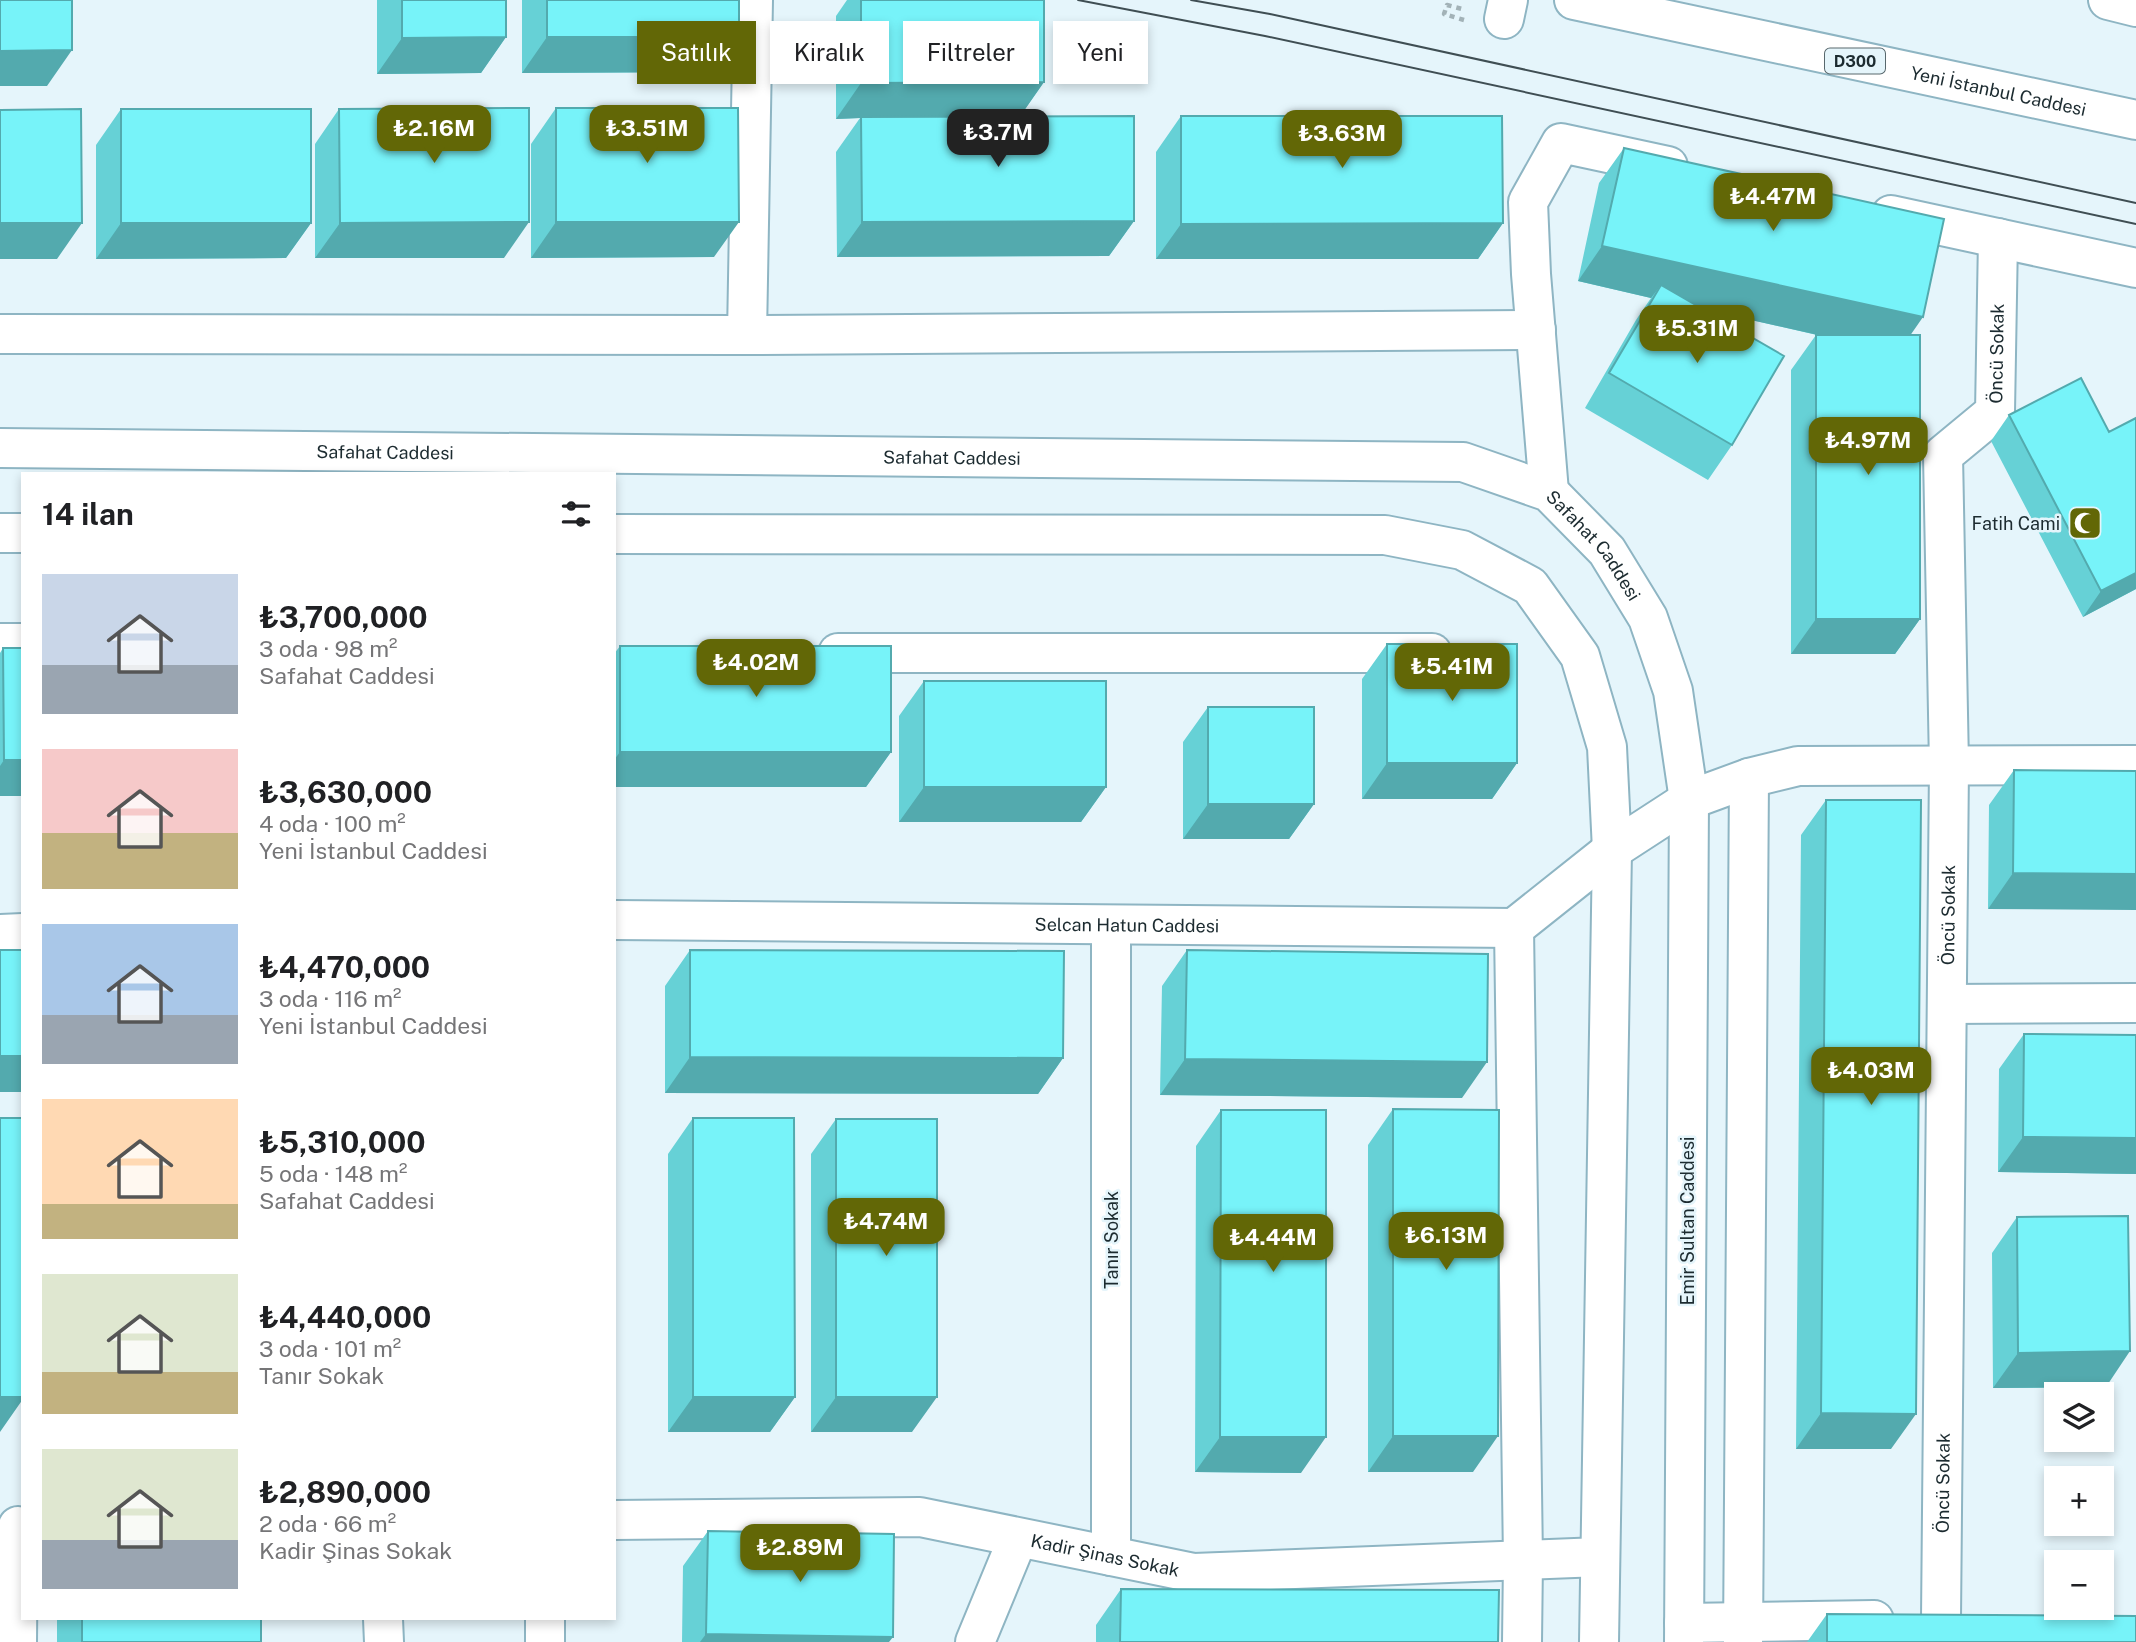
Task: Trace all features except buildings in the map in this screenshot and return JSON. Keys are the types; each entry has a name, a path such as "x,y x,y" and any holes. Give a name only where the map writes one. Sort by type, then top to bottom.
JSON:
{"main road":[{"path":"747,335 753,0"},
{"name":"Yeni İstanbul Caddesi","path":"1574,0 2136,120"},
{"path":"2108,0 2136,7"},
{"path":"1549,492 1531,274 1528,202 1561,143 1698,173"},
{"path":"1861,208 2136,268"},
{"name":"Öncü Sokak","path":"1743,1632 1955,1619 1947,1004 1949,765 1943,455 1995,412 1997,238"},
{"path":"0,334 747,335 1536,330"},
{"name":"Safahat Caddesi","path":"0,448 1463,462 1549,492 1607,551 1648,618 1673,691 1689,800"},
{"path":"0,533 21,533"},
{"path":"616,534 1385,535 1462,550 1530,586 1580,656 1607,747 1612,850 1598,1642"},
{"path":"0,643 21,643"},
{"path":"811,653 1448,653"},
{"path":"1522,1642 1524,1560 1514,928 1612,850 1689,800 1749,778 1798,766 2136,765"},
{"path":"1684,1632 1743,1632 1749,778"},
{"name":"Emir Sultan Caddesi","path":"1684,1632 1689,800"},
{"name":"Selcan Hatun Caddesi","path":"616,920 1514,928"},
{"name":"Tanır Sokak","path":"1111,925 1111,1556"},
{"path":"0,934 21,933"},
{"path":"1947,1004 2136,1003"},
{"name":"Kadir Şinas Sokak","path":"616,1520 920,1517 1194,1573 1600,1557"},
{"path":"14,1527 17,1642"},
{"path":"975,1642 1018,1538"},
{"path":"383,1620 384,1642"},
{"path":"545,1620 545,1642"}],"tram line":[{"path":"1078,0 1265,36 2136,224"},
{"path":"1191,0 1270,14 2136,203"}],"place":[{"name":"Fatih Cami","path":"2085,523"}]}
